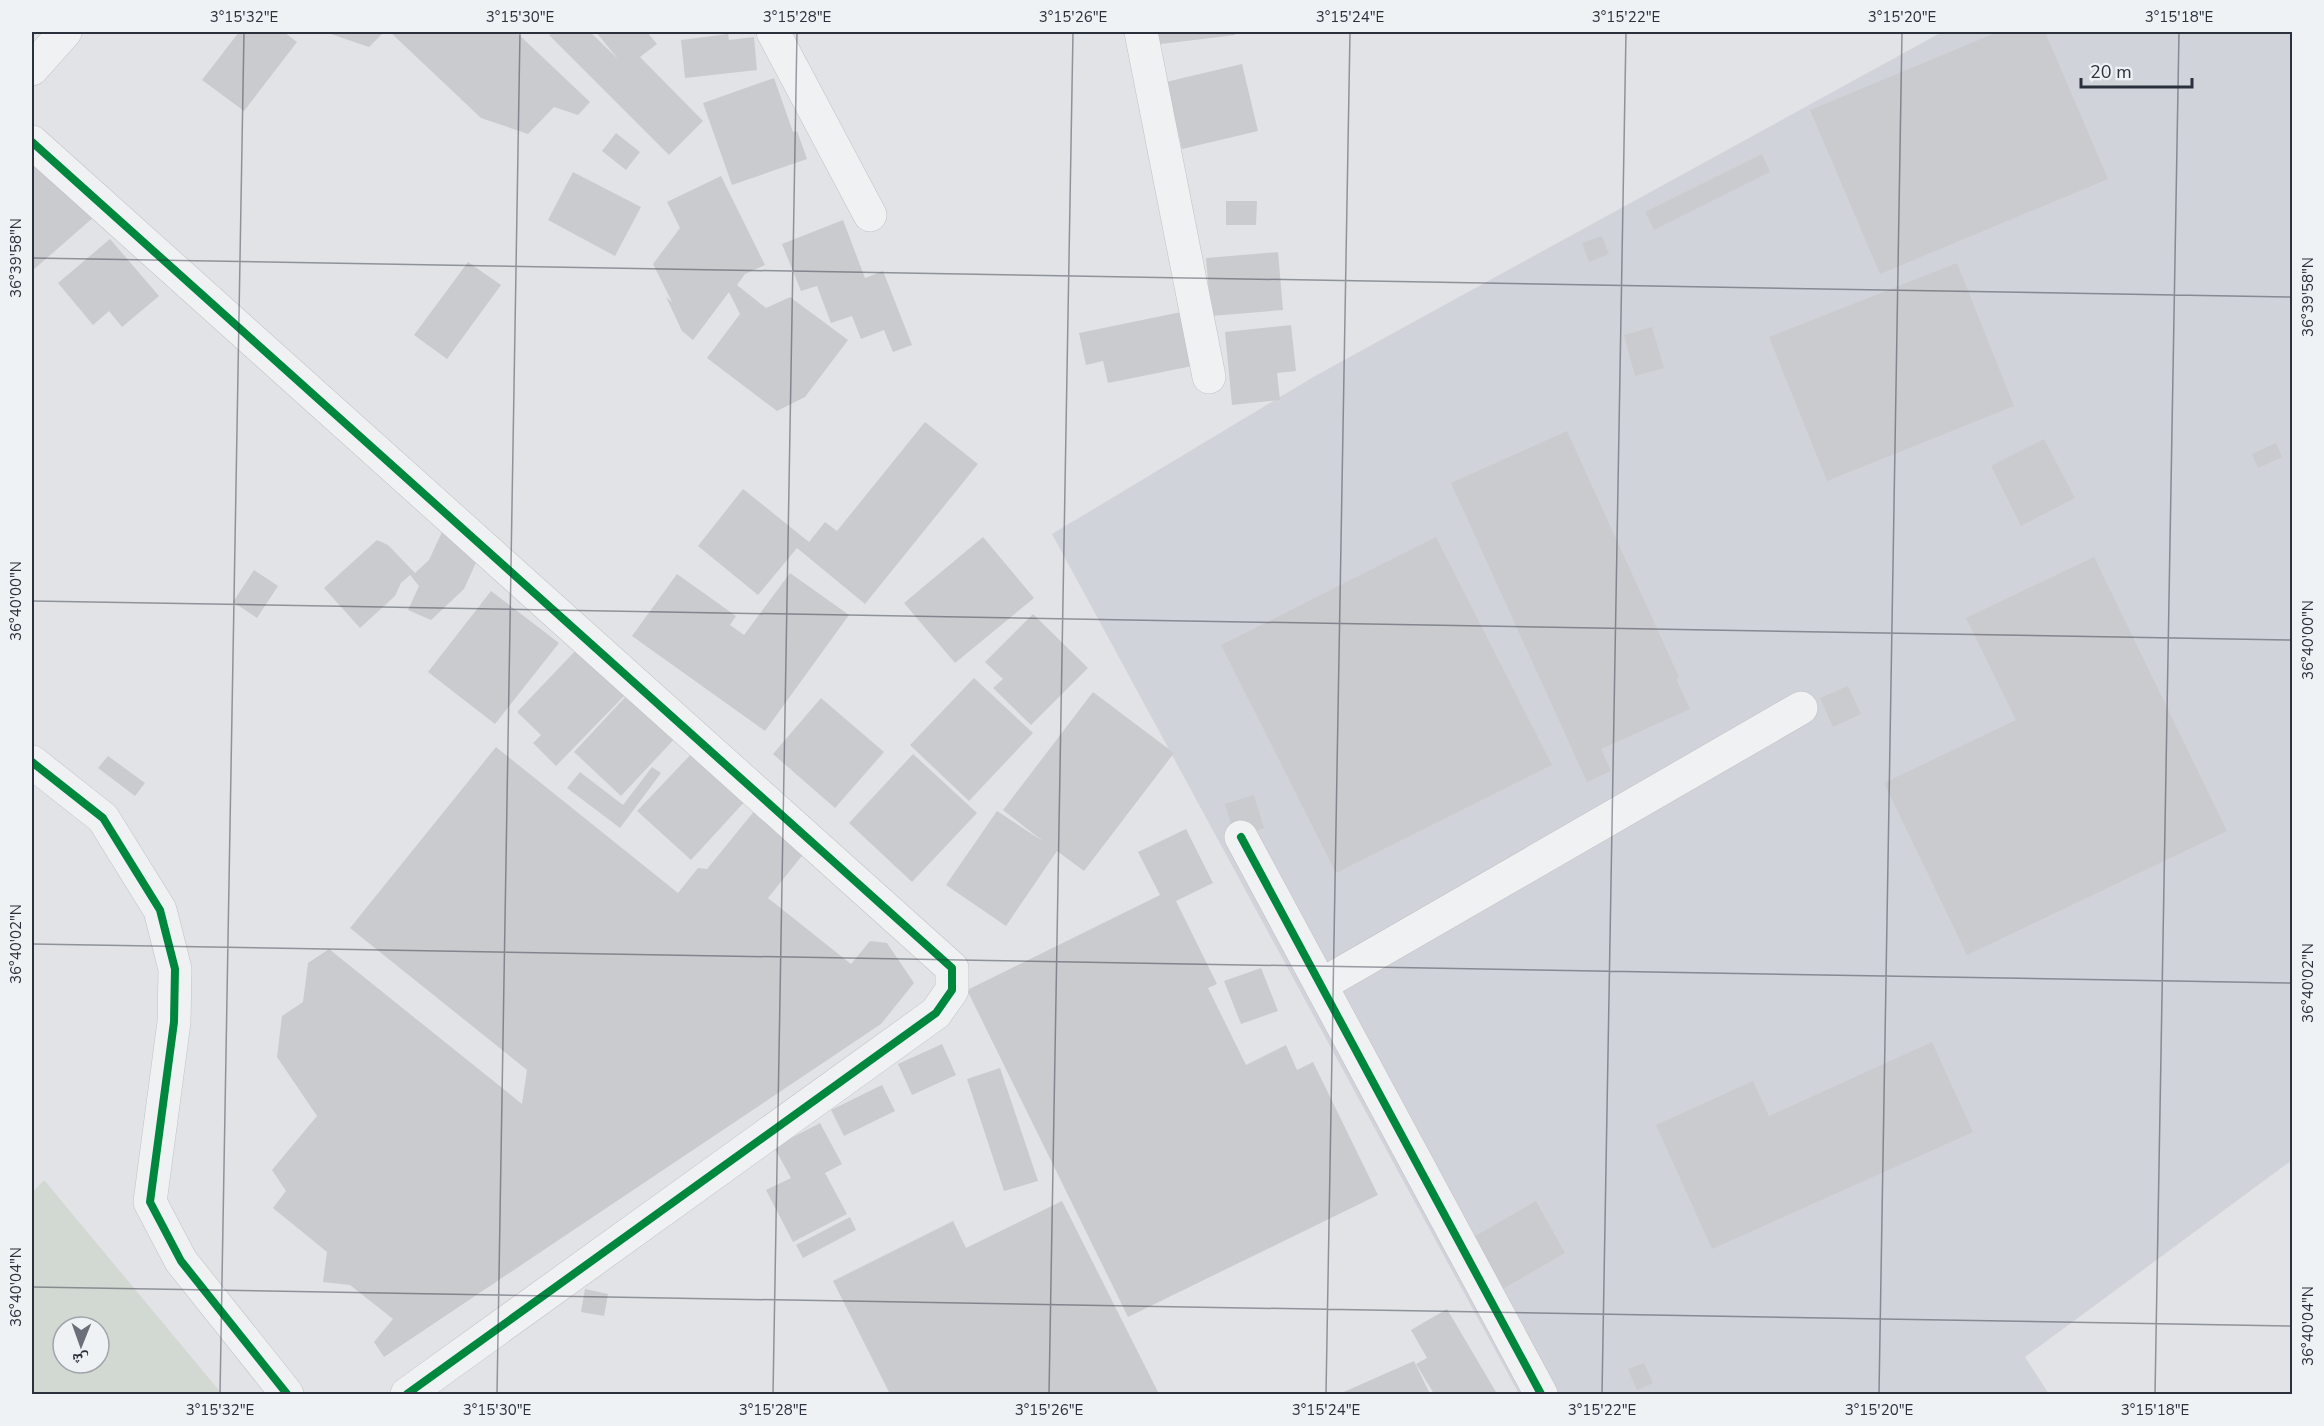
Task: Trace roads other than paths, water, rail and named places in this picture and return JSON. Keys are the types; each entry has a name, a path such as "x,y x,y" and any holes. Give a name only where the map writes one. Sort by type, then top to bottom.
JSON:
{"street":[{"path":"773,32 870,215"},
{"path":"1141,32 1209,377"},
{"path":"32,69 62,33"},
{"path":"32,142 952,968 952,990 936,1013 407,1395"},
{"path":"1321,985 1801,708"},
{"path":"32,762 103,818 160,910 175,969 174,1022 150,1202 181,1261 287,1395"},
{"path":"1241,837 1540,1395"}]}
